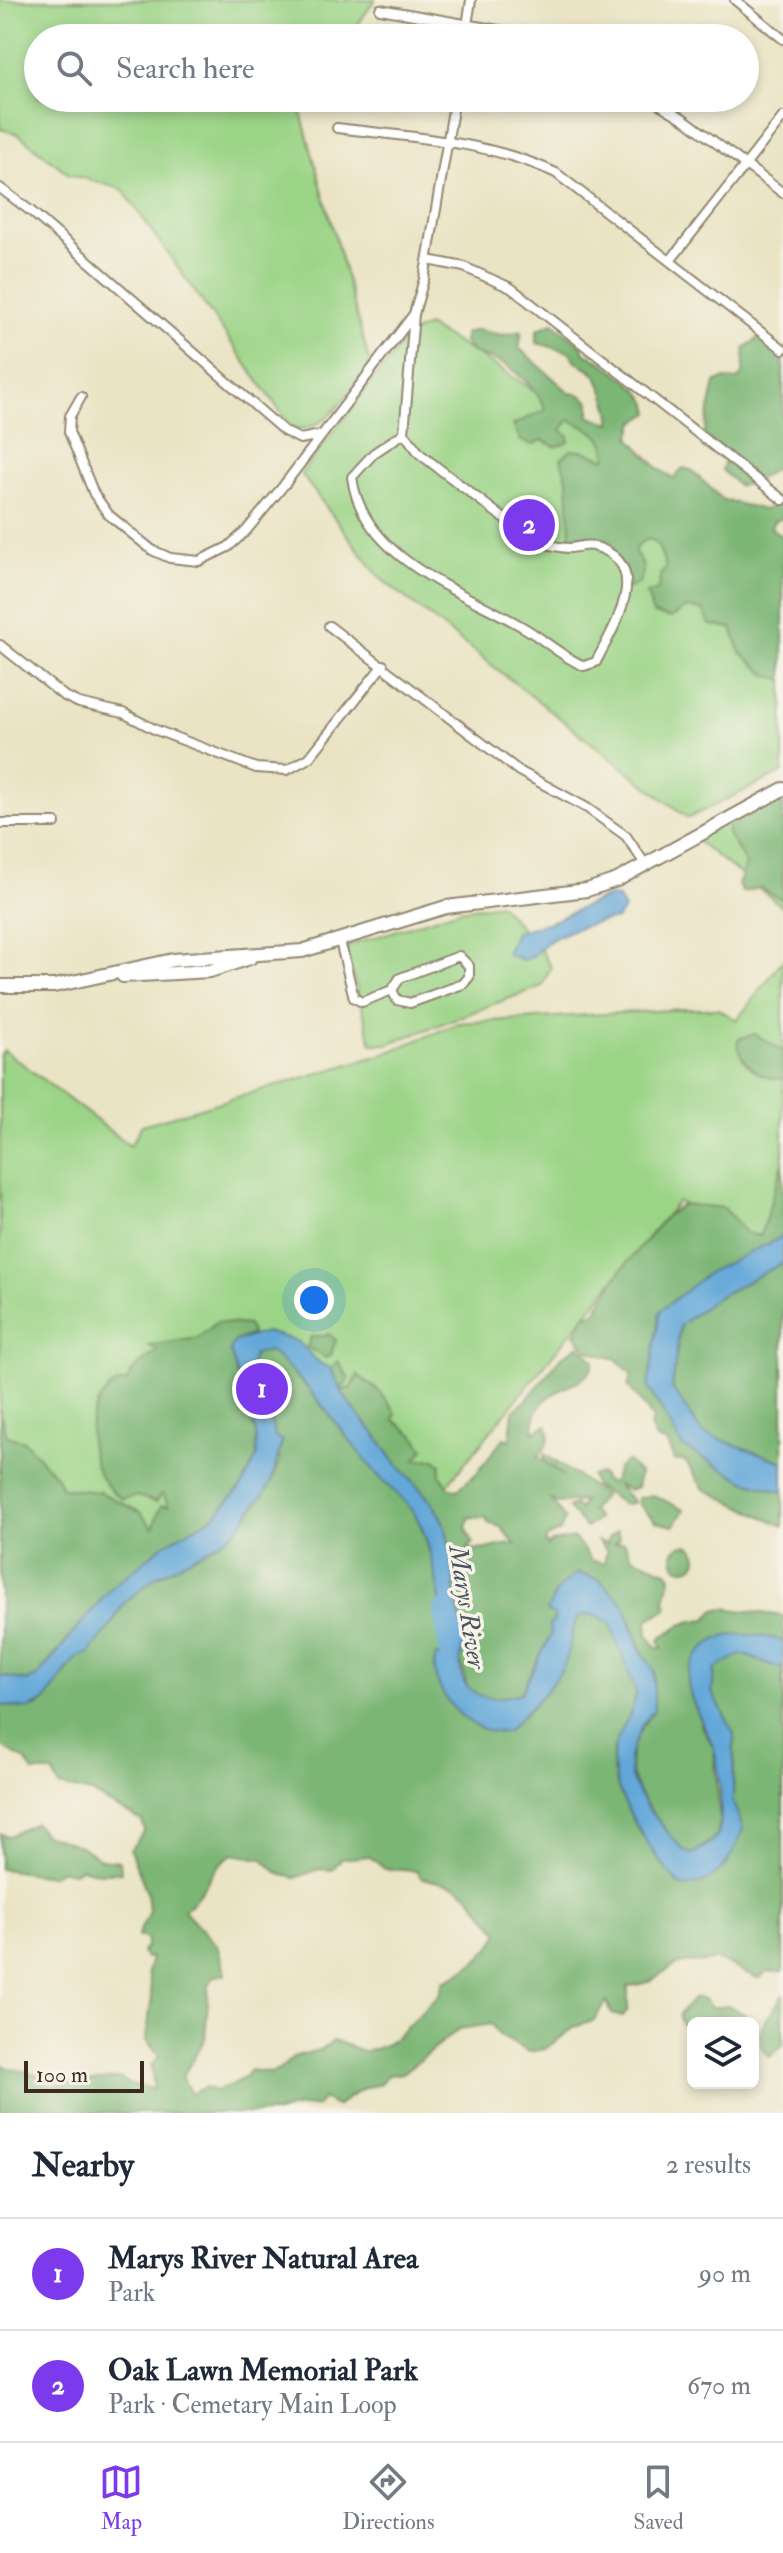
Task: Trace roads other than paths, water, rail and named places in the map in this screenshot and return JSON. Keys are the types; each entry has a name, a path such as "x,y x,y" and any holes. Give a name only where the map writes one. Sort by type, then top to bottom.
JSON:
{"street":[{"path":"467,23 471,0"},
{"path":"735,0 783,39"},
{"path":"380,9 472,24"},
{"path":"404,433 374,453 352,477 355,501 365,519 424,575 524,627 565,658 584,666 596,662 626,601 627,580 617,562 590,545 569,548 532,540 420,454 404,433 414,314 428,260 453,112"},
{"path":"670,112 783,193"},
{"path":"670,261 783,117"},
{"path":"337,128 448,142 514,156 556,173 783,349"},
{"path":"0,188 32,212 284,431 307,440 322,435"},
{"path":"428,260 464,267 511,288 783,500"},
{"path":"81,397 70,416 69,432 94,494 130,533 161,554 181,561 207,559 242,535 414,314"},
{"path":"329,626 519,771 587,808 626,836 645,864"},
{"path":"0,645 64,696 123,713 156,730 272,771 297,767 309,758 383,665"},
{"path":"0,986 54,986 96,977 210,971 253,956 302,951 340,941 458,904 587,890 645,864 783,789"},
{"path":"0,823 55,823"},
{"path":"340,941 354,998 366,1001 392,990 400,978 459,956 469,966 469,977 463,984 410,1003 397,1000 392,990"}],"water":[{"path":"606,897 618,898 624,910 617,919 583,926 559,936 533,957 523,960 506,954 515,932 550,922"},
{"path":"783,1231 783,1263 719,1296 680,1325 672,1388 702,1433 783,1462 783,1492 745,1481 683,1447 648,1387 660,1311 709,1272 780,1238"},
{"path":"266,1332 295,1341 317,1361 331,1368 350,1404 441,1517 448,1538 459,1615 467,1634 461,1666 468,1688 489,1697 521,1693 551,1635 549,1624 554,1622 554,1615 547,1611 557,1590 577,1573 600,1580 624,1604 639,1647 654,1670 654,1710 642,1725 629,1757 631,1778 647,1808 684,1851 692,1854 712,1841 717,1836 721,1818 714,1750 690,1691 688,1678 692,1664 706,1646 726,1636 749,1635 783,1641 783,1669 741,1654 715,1669 712,1692 734,1734 733,1802 743,1829 728,1860 713,1877 692,1886 680,1886 659,1860 626,1806 614,1772 613,1757 636,1693 610,1622 588,1614 577,1619 560,1673 508,1731 495,1732 481,1728 455,1710 438,1683 435,1668 436,1655 444,1657 442,1611 426,1538 417,1518 313,1395 270,1351 254,1354 250,1367 266,1401 275,1437 282,1441 271,1484 237,1529 216,1545 156,1577 124,1603 89,1653 76,1658 45,1701 28,1709 0,1705 0,1676 28,1681 37,1677 111,1588 165,1544 216,1515 242,1486 257,1456 256,1433 230,1351 235,1341"}],"waterway":[{"name":"Marys River","path":"441,1608 448,1667"}],"place":[{"name":"Oak Lawn Memorial Park","path":"529,525"},
{"name":"Marys River Natural Area","path":"262,1389"}]}
